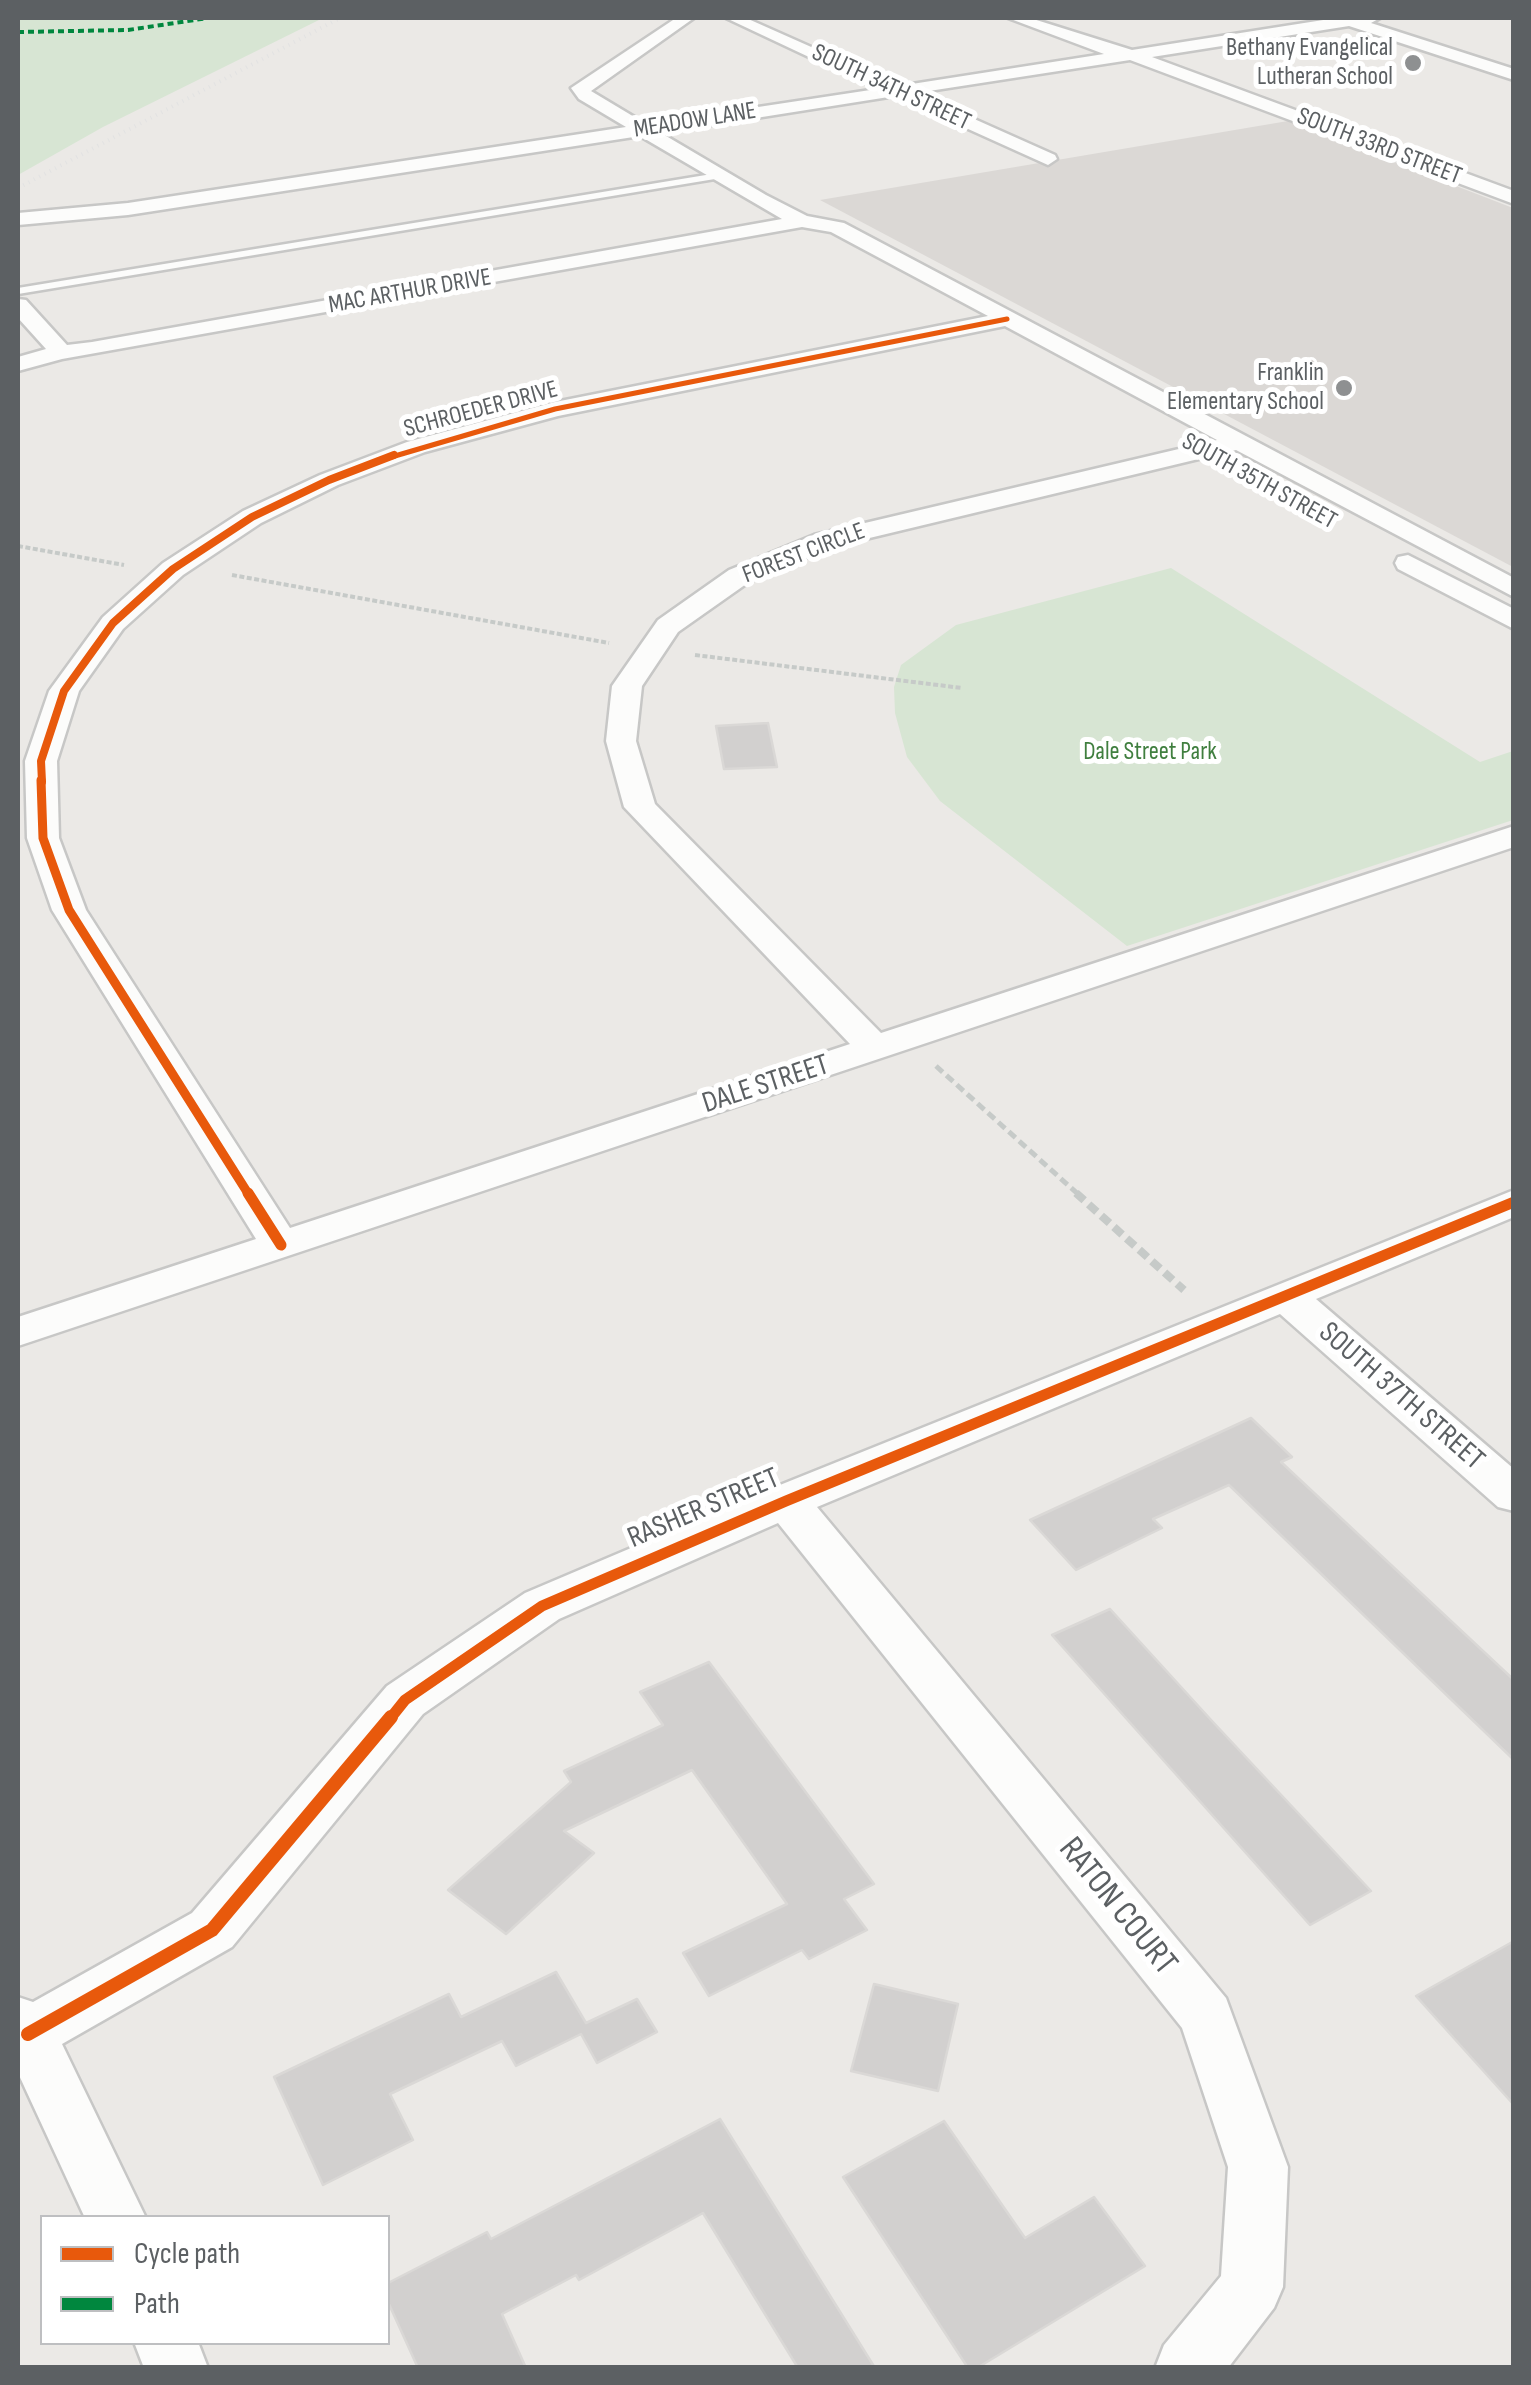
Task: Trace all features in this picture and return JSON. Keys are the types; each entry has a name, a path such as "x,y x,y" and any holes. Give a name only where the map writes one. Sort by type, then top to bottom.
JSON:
{"street":[{"name":"SOUTH 35TH STREET","path":"686,18 580,88 586,96 718,176 802,221 837,228 1007,319 1222,452"},
{"name":"SOUTH 34TH STREET","path":"734,18 1048,159"},
{"path":"1016,18 1132,54"},
{"path":"1056,18 1124,45 1132,54"},
{"name":"MEADOW LANE","path":"18,218 128,209 1344,19 1372,18"},
{"path":"1344,19 1514,75"},
{"name":"SOUTH 33RD STREET","path":"1132,54 1514,198"},
{"name":"SOUTH 35TH STREET","path":"802,221 806,233 974,326 1222,452 1514,588"},
{"name":"MAC ARTHUR DRIVE","path":"18,364 60,352 92,350 802,221"},
{"path":"18,305 60,352"},
{"name":"SCHROEDER DRIVE","path":"281,1245 69,910 43,838 41,760 52,726 64,691 113,624 173,569 252,518 329,480 416,447 555,410 1007,319"},
{"name":"FOREST CIRCLE","path":"876,1048 640,807 621,741 628,686 668,626 739,576 823,541 1222,452"},
{"path":"1378,547 1514,621"},
{"name":"DALE STREET","path":"18,1332 1514,836"},
{"name":"RASHER STREET","path":"23,2028 212,1930 405,1700 542,1606 786,1501 1514,1202"},
{"name":"SOUTH 37TH STREET","path":"1288,1298 1514,1495"},
{"name":"RATON COURT","path":"786,1501 1206,2016 1258,2166 1253,2270 1252,2286 1187,2368"},
{"path":"23,2028 115,2215"}],"lane":[{"path":"18,291 718,176"}],"path":[{"path":"18,546 135,568"},
{"path":"216,572 650,650 962,688"},
{"path":"936,1066 1184,1290"}],"shaded area":[{"name":"Franklin Elementary School","path":"1288,121 1513,208 1513,567 820,200"}],"green space":[{"path":"18,18 323,18 103,127 18,175"},
{"name":"Dale Street Park","path":"1171,568 1480,762 1513,751 1513,820 1127,946 940,801 907,757 895,713 894,687 901,665 956,625"}],"building":[{"path":"768,723 777,767 724,769 716,726"},
{"path":"1251,1418 1292,1457 1281,1462 1514,1680 1514,1760 1229,1485 1153,1519 1162,1528 1076,1570 1030,1520"},
{"path":"1110,1609 1371,1891 1310,1925 1052,1635"},
{"path":"709,1662 874,1884 844,1899 867,1930 809,1959 802,1950 709,1996 683,1953 787,1904 692,1770 564,1831 594,1853 506,1934 448,1890 571,1782 564,1771 663,1725 640,1692"},
{"path":"1514,1941 1514,2105 1416,1996"},
{"path":"556,1972 586,2023 637,1999 657,2032 597,2063 581,2034 516,2066 502,2041 390,2094 413,2140 323,2185 274,2077 449,1994 461,2017"},
{"path":"874,1984 958,2004 938,2091 851,2071"},
{"path":"720,2119 875,2368 798,2368 703,2213 579,2280 576,2275 502,2314 526,2368 418,2368 390,2306 390,2282 487,2232 491,2239"},
{"path":"944,2121 1025,2238 1094,2197 1145,2266 977,2368 968,2368 843,2177"}],"railway":[{"path":"18,188 340,18"}],"marked path":[{"path":"18,32 128,30 208,18"}],"cycle path":[{"path":"281,1245 69,910 43,838 41,761 64,691 113,623 173,569 252,517 329,480 416,447 555,409 1007,319"},
{"path":"28,2034 212,1930 405,1700 542,1606 786,1501 1514,1202"}],"place":[{"name":"Bethany Evangelical Lutheran School","path":"1413,63"},
{"name":"Franklin Elementary School","path":"1344,388"}]}
